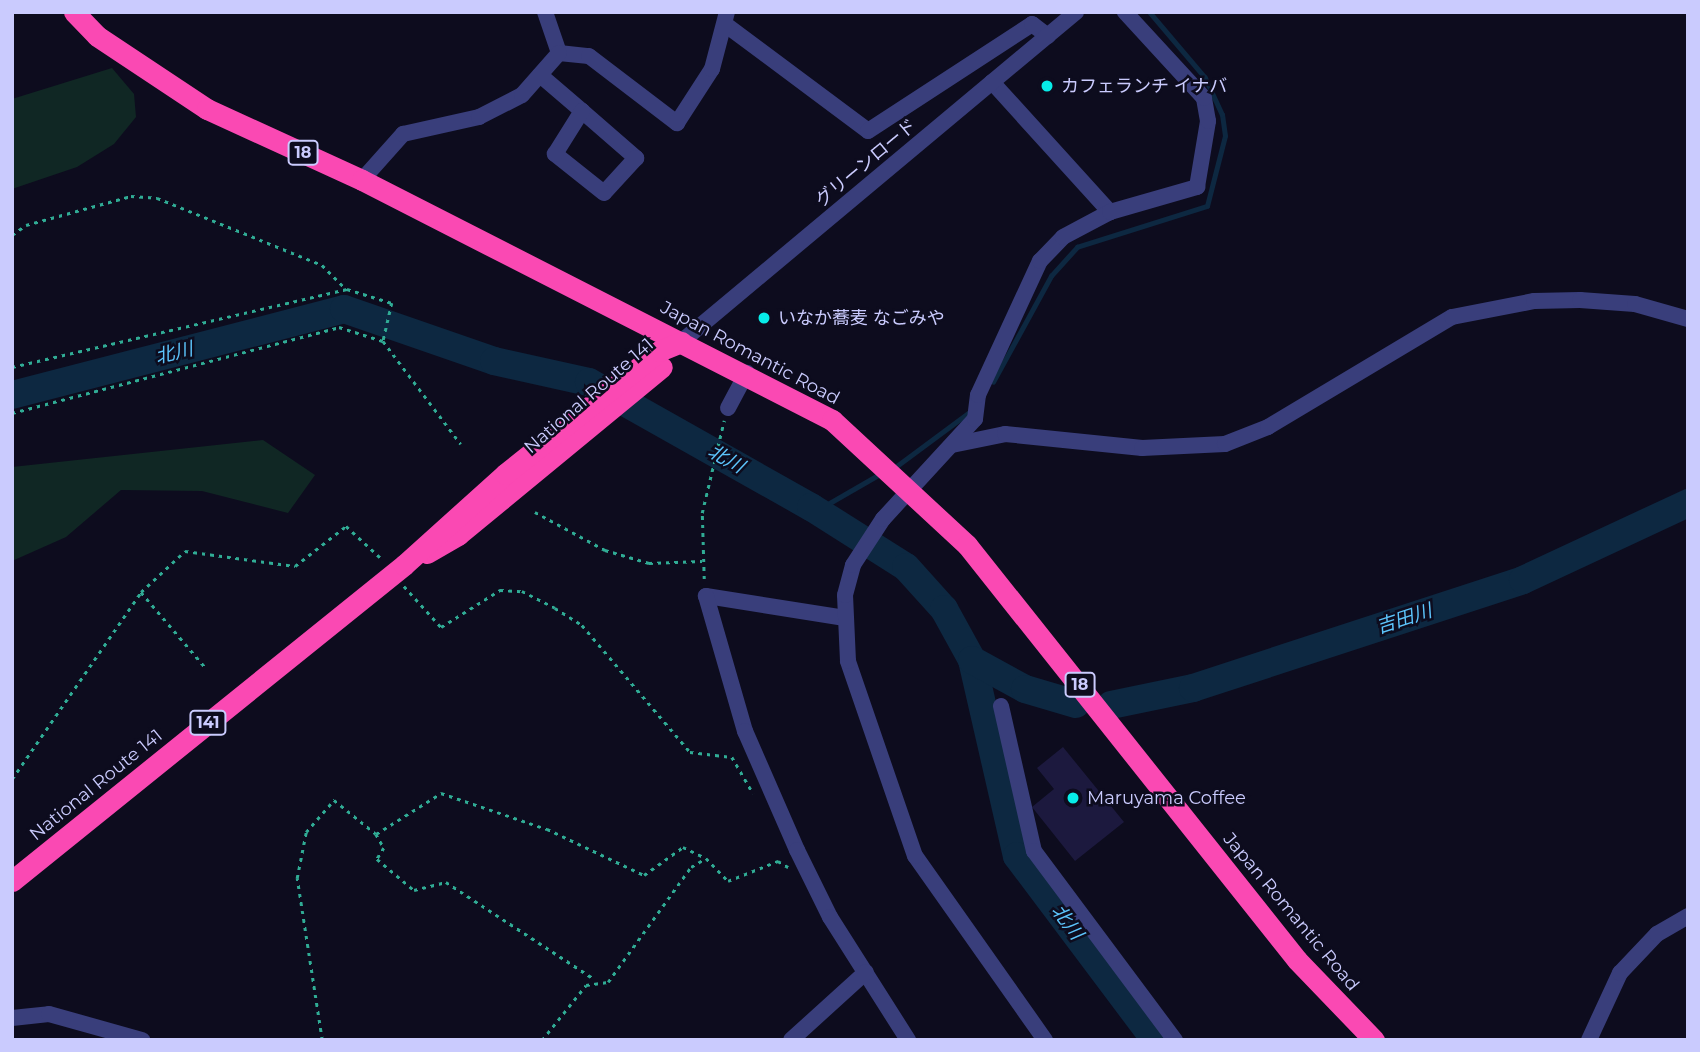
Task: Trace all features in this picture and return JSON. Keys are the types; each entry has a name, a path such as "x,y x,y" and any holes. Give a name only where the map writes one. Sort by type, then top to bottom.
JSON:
{"highway":[{"name":"Japan Romantic Road","path":"74,12 97,36 207,109 362,180 747,373 832,420 911,488 1004,590 1297,960 1374,1040"},
{"name":"National Route 141","path":"12,881 404,565 450,519 604,406 681,342"}],"street":[{"path":"545,12 559,53"},
{"name":"グリーンロード","path":"681,342 1076,12"},
{"path":"1045,1040 915,856 848,661 845,618 853,565 883,519 975,419 978,395 1040,261 1063,237 1110,212 1191,193 1197,187 1208,121 1204,98 1125,12"},
{"path":"559,53 589,56 677,123 712,69 726,19 868,131 1032,24 1048,36"},
{"path":"362,180 403,134 479,117 523,96 559,53"},
{"path":"540,75 582,111 636,158 604,193 555,154 582,111"},
{"path":"992,82 1110,212"},
{"path":"952,445 1005,435 1142,448 1225,444 1268,426 1452,317 1534,301 1580,300 1635,304 1688,319"},
{"path":"728,408 747,373"},
{"path":"845,618 706,596 745,731 830,917 908,1040"},
{"path":"1001,706 1034,851 1175,1040"},
{"path":"1589,1040 1620,973 1657,934 1688,916"},
{"path":"791,1040 866,972"},
{"path":"12,1018 49,1014 142,1040"}],"path":[{"path":"12,235 26,225 131,196 157,198 322,265 347,289 392,303 383,341"},
{"path":"12,367 347,289"},
{"path":"12,413 339,327 383,341 461,444"},
{"path":"706,596 702,561 711,464 728,408"},
{"path":"535,512 605,550 649,563 702,561"},
{"path":"12,779 141,592 185,551 295,566 346,526 355,528"},
{"path":"435,621 442,627 500,590 522,591 555,608 582,625 690,752 732,757 760,804"},
{"path":"141,592 206,668"},
{"path":"376,834 442,793 547,830 644,875 683,847 706,858 728,881 778,861 792,870"},
{"path":"322,1040 297,878 306,832 334,800 376,834 384,848 377,859 414,890 446,882 595,980 608,982 691,867 706,858"},
{"path":"542,1040 595,980"}],"green space":[{"path":"112,68 134,94 136,117 114,144 77,167 12,189 12,99"},
{"path":"263,440 315,475 288,513 202,491 121,490 66,537 12,561 12,467"}],"building":[{"name":"Maruyama Coffee","path":"1063,747 1124,822 1075,861 1032,807 1054,789 1037,768"}],"waterway":[{"path":"993,382 1051,276 1077,247 1207,206 1225,136 1222,115 1205,78 1149,12"},
{"name":"北川","path":"12,395 344,309 494,361 589,382 811,507 906,567 944,609 972,660 1017,856 1155,1040"},
{"path":"894,468 971,411"},
{"path":"811,507 821,508 880,474"},
{"name":"吉田川","path":"1111,705 1193,688 1523,580 1688,503"},
{"name":"吉田川","path":"972,660 1025,689 1076,704"}],"place":[{"name":"カフェランチ イナバ","path":"1047,86"},
{"name":"いなか蕎麦 なごみや","path":"764,318"},
{"name":"Maruyama Coffee","path":"1073,798"}]}
